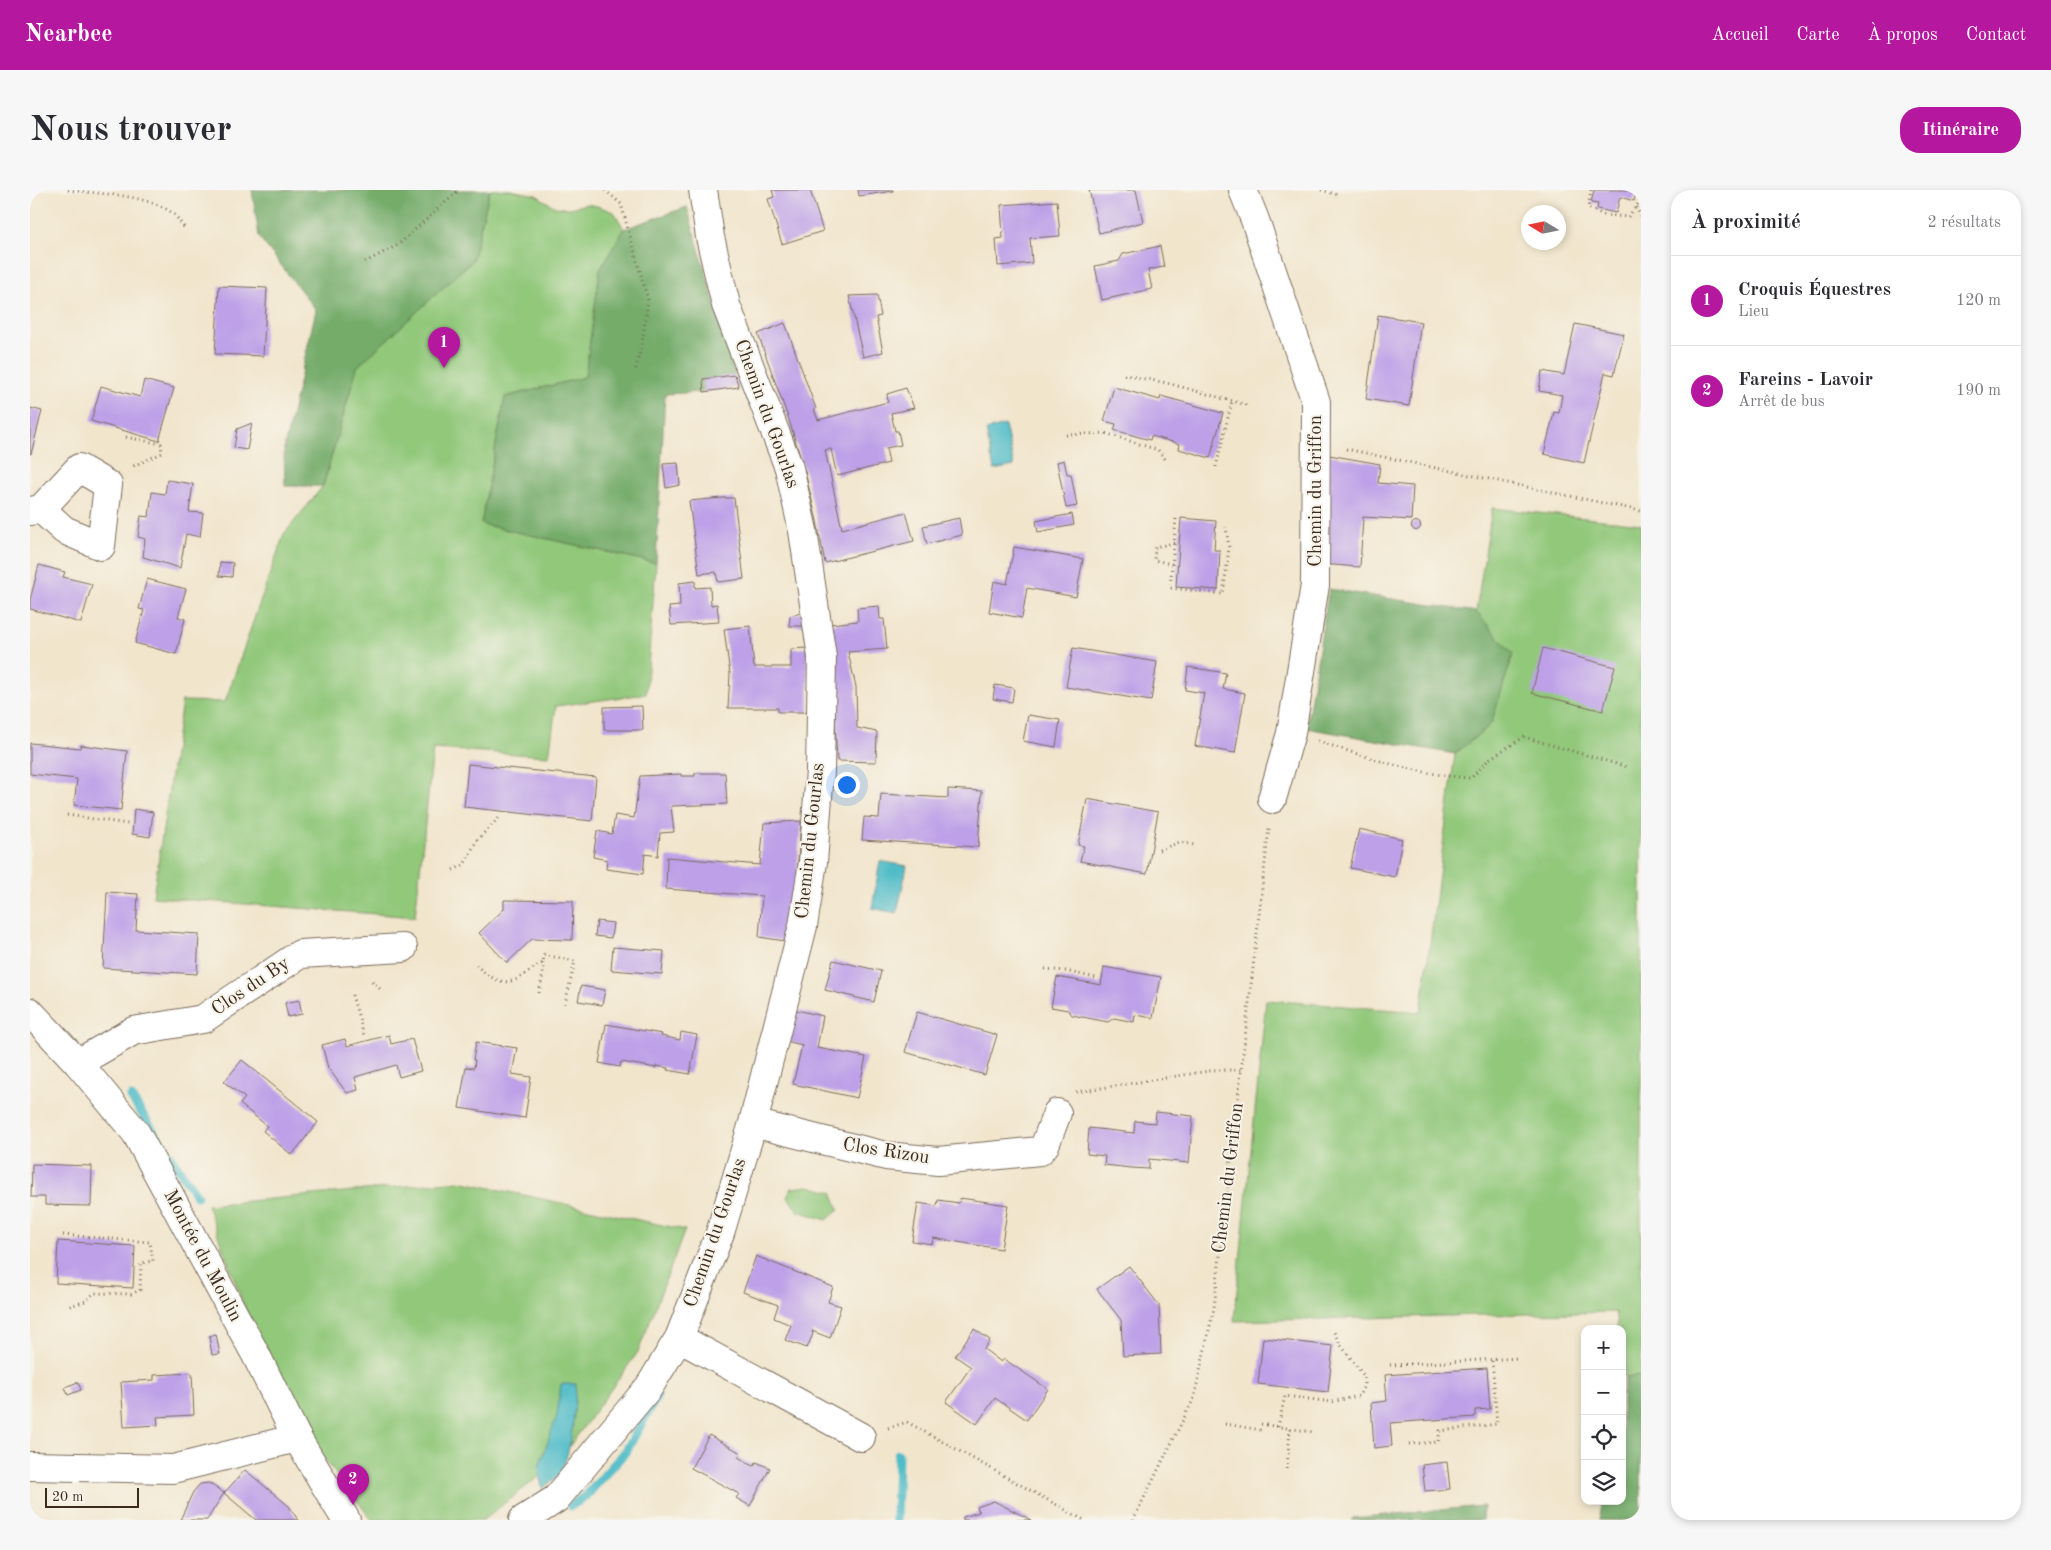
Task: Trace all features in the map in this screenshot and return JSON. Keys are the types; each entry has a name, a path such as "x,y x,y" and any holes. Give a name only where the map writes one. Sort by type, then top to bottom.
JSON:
{"street":[{"name":"Chemin du Gourlas","path":"523,1520 556,1499 649,1387 678,1338 720,1232 753,1123 803,926 813,862 820,771 822,657 803,531 789,468 726,305 710,237 703,190"},
{"name":"Chemin du Griffon","path":"1243,190 1255,220 1316,402 1315,585 1292,733 1271,810"},
{"name":"Clos du By","path":"78,1063 133,1030 203,1019 300,954 403,948"},
{"name":"Montée du Moulin","path":"30,1012 78,1063 136,1133 256,1356 297,1438 346,1520"},
{"name":"Clos Rizou","path":"753,1123 886,1156 938,1161 1040,1151 1045,1146 1057,1113"},
{"path":"678,1338 861,1437"},
{"path":"30,1466 173,1468 297,1438"}],"path":[{"path":"68,190 99,192 153,204 172,212 186,230"},
{"path":"365,262 398,244 459,190"},
{"path":"605,190 621,204 648,300 642,343 635,372"},
{"path":"1321,190 1339,195"},
{"path":"1591,190 1588,208 1604,216 1628,217 1641,200"},
{"path":"1636,207 1641,216"},
{"path":"1124,375 1167,383 1247,405"},
{"path":"1216,467 1232,401"},
{"path":"1066,435 1105,433 1158,450 1166,460"},
{"path":"126,437 161,444 162,453 128,468"},
{"path":"1316,439 1340,448 1641,511"},
{"path":"1176,520 1170,588 1223,594 1229,548 1226,527"},
{"path":"1172,564 1154,560 1155,547 1174,543"},
{"path":"1292,733 1391,765 1446,777 1472,778 1489,759 1524,737 1627,767"},
{"name":"Chemin du Griffon","path":"1132,1520 1194,1398 1214,1308 1271,810"},
{"path":"66,815 128,824"},
{"path":"453,870 464,865 477,840 500,817"},
{"path":"1159,850 1180,842 1194,845"},
{"path":"539,993 544,955 576,961 565,1004"},
{"path":"476,965 493,980 511,981 522,977 532,968 543,963"},
{"path":"1045,969 1065,971 1096,978"},
{"path":"352,995 364,1035"},
{"path":"1075,1092 1215,1070 1242,1070"},
{"path":"62,1235 150,1242 153,1261 141,1263 140,1290 131,1294 94,1293 86,1300 67,1307"},
{"path":"1278,1427 1285,1396 1332,1402 1359,1396 1364,1386 1364,1376 1340,1344 1334,1332"},
{"path":"1390,1365 1518,1358"},
{"path":"1409,1444 1438,1442 1440,1430 1497,1424 1492,1359"},
{"path":"861,1437 907,1422 1084,1520"},
{"path":"1225,1424 1261,1430"},
{"path":"1261,1424 1312,1432"},
{"path":"1286,1469 1290,1428"}],"green space":[{"path":"252,190 490,190 472,261 357,367 323,486 285,486 284,448 316,310 259,237"},
{"path":"490,190 510,190 536,195 555,207 569,208 587,204 597,206 614,212 624,229 600,270 585,377 505,397 481,524 656,563 646,694 556,706 549,756 433,749 415,917 153,897 182,701 225,702 284,534 323,486 357,367 472,261"},
{"path":"687,207 735,375 703,379 704,392 665,394 656,563 481,524 505,397 585,377 600,270 624,229"},
{"path":"1492,508 1641,524 1641,1376 1626,1378 1626,1325 1617,1325 1615,1312 1234,1321 1266,1000 1421,1012 1455,754 1491,724 1513,654 1476,612"},
{"path":"1329,589 1476,612 1513,654 1491,724 1455,754 1306,728"},
{"path":"459,1181 685,1230 638,1352 558,1462 483,1520 372,1520 308,1438 247,1314 207,1205"},
{"path":"808,1186 832,1192 839,1209 827,1220 798,1211 787,1196 792,1188"},
{"path":"1641,1376 1641,1520 1599,1520 1602,1505 1626,1505 1626,1378"},
{"path":"1483,1506 1482,1520 1351,1520 1353,1518"}],"water":[{"path":"1005,425 1014,466 994,470 986,430"},
{"path":"880,861 907,866 897,913 872,908"},
{"path":"561,1384 576,1384 570,1442 560,1473 542,1489 539,1467 557,1415"}],"building":[{"path":"772,190 810,190 823,231 782,244 768,199 774,197"},
{"path":"858,190 893,190 893,191 859,196"},
{"path":"1089,190 1136,190 1143,222 1099,233"},
{"path":"1594,190 1637,190 1634,201 1620,197 1616,213 1597,209 1598,204 1591,203"},
{"path":"1057,201 1060,236 1030,238 1032,263 998,266 996,239 1003,238 1001,205"},
{"path":"1160,246 1164,267 1148,270 1152,289 1102,300 1095,266 1119,261 1123,254"},
{"path":"219,286 267,288 263,356 215,354"},
{"path":"877,295 881,316 876,317 883,352 863,357 849,296"},
{"path":"1378,315 1421,322 1409,406 1366,399"},
{"path":"785,323 816,409 814,409 818,420 888,402 887,394 906,388 914,408 891,413 895,431 898,431 901,445 886,448 889,463 837,476 831,449 825,450 842,529 906,512 914,541 825,563 805,472 789,420 758,334"},
{"path":"1575,324 1624,334 1614,375 1605,373 1584,463 1544,454 1554,412 1559,413 1562,395 1539,391 1542,371 1564,375"},
{"path":"735,375 739,387 704,392 703,379"},
{"path":"144,380 174,388 159,441 91,421 101,386 140,397"},
{"path":"1114,387 1160,400 1161,396 1223,413 1210,458 1179,449 1180,444 1151,436 1150,440 1114,430 1116,424 1104,421"},
{"path":"30,408 42,411 31,454 30,454"},
{"path":"252,423 247,450 234,448 237,429"},
{"path":"1329,455 1380,464 1378,483 1413,486 1411,520 1363,517 1360,567 1320,564"},
{"path":"1064,460 1067,474 1071,474 1077,506 1066,508 1057,462"},
{"path":"678,463 680,485 666,488 663,464"},
{"path":"167,480 193,484 189,512 203,513 200,537 186,534 180,568 143,557 145,539 138,537 141,516 149,517 152,492 165,494"},
{"path":"734,498 744,579 718,582 716,572 699,574 689,501"},
{"path":"1072,514 1074,525 1038,532 1036,521"},
{"path":"959,518 962,535 927,544 923,526"},
{"path":"1181,518 1216,521 1214,550 1220,550 1218,590 1176,587"},
{"path":"1416,521 1421,526 1416,531 1411,526"},
{"path":"1014,547 1083,559 1076,597 1027,588 1022,618 989,612 994,581 1007,584"},
{"path":"220,562 233,563 232,577 219,576"},
{"path":"39,565 65,572 63,577 92,584 81,623 30,609 30,600"},
{"path":"147,579 186,589 178,617 185,619 176,654 135,643 144,610 139,609"},
{"path":"695,581 695,588 710,587 711,605 717,604 719,622 671,625 669,607 680,606 679,583"},
{"path":"879,606 880,619 884,619 887,649 848,652 856,687 857,728 877,732 876,762 837,761 830,624 858,621 857,608"},
{"path":"804,612 803,626 789,626 790,616"},
{"path":"750,626 754,667 791,667 791,649 807,648 809,712 778,712 778,708 728,708 730,674 724,629"},
{"path":"1073,648 1157,662 1151,701 1066,687"},
{"path":"1543,648 1615,667 1603,711 1532,693"},
{"path":"1188,667 1226,673 1223,689 1245,693 1235,753 1195,746 1204,693 1185,690"},
{"path":"995,685 1014,688 1012,702 993,699"},
{"path":"642,706 643,730 604,730 604,707"},
{"path":"1028,715 1060,720 1056,747 1023,741"},
{"path":"30,743 80,748 81,745 127,751 121,810 74,805 77,779 30,774"},
{"path":"468,764 596,777 592,821 464,807"},
{"path":"695,773 725,773 727,804 671,806 674,832 660,833 658,856 645,854 643,874 606,869 607,860 593,857 597,831 612,834 615,815 634,818 640,776 681,774 681,776 695,776"},
{"path":"948,789 982,791 978,847 862,840 864,817 879,818 881,794 948,798"},
{"path":"1087,799 1158,812 1147,874 1080,861 1084,846 1078,845"},
{"path":"134,809 153,812 150,837 132,834"},
{"path":"801,821 795,898 785,941 759,937 762,896 666,889 667,857 760,865 764,823"},
{"path":"1359,829 1402,839 1395,877 1350,868"},
{"path":"107,892 138,894 136,930 199,934 197,974 103,968"},
{"path":"504,900 573,901 572,940 532,939 507,963 479,933 504,909"},
{"path":"597,921 613,923 611,938 595,936"},
{"path":"613,947 664,951 662,974 611,970"},
{"path":"833,960 881,971 874,1002 825,990"},
{"path":"1104,967 1161,977 1153,1018 1135,1015 1134,1022 1114,1018 1108,1022 1072,1015 1068,1010 1051,1007 1057,977 1101,985"},
{"path":"581,986 605,990 602,1005 578,1001"},
{"path":"299,1000 302,1014 288,1017 285,1003"},
{"path":"792,1009 823,1016 817,1048 866,1057 857,1098 793,1084 802,1045 786,1041"},
{"path":"917,1012 997,1035 985,1075 905,1052"},
{"path":"606,1024 662,1034 661,1036 680,1040 681,1032 697,1035 690,1074 656,1066 656,1068 621,1062 620,1067 599,1063"},
{"path":"389,1035 391,1044 412,1039 421,1071 399,1077 396,1065 355,1077 358,1090 347,1093 328,1068 322,1045 345,1039 347,1046"},
{"path":"476,1042 517,1048 512,1074 531,1077 525,1118 459,1108 466,1067 474,1068 475,1060 473,1060"},
{"path":"242,1060 318,1122 292,1155 263,1131 267,1126 240,1104 245,1098 224,1082"},
{"path":"1156,1112 1193,1116 1189,1163 1149,1159 1149,1169 1131,1168 1104,1165 1105,1156 1087,1154 1089,1128 1134,1133 1135,1121 1155,1123"},
{"path":"32,1164 92,1166 91,1206 45,1205 45,1197 31,1197"},
{"path":"960,1198 1008,1205 1001,1249 933,1238 932,1244 912,1241 918,1203 937,1206 938,1200 959,1203"},
{"path":"58,1241 135,1246 133,1288 56,1283"},
{"path":"756,1256 833,1287 828,1302 841,1306 830,1338 812,1331 813,1334 807,1348 785,1340 791,1325 774,1318 778,1305 743,1292"},
{"path":"1129,1266 1159,1305 1161,1354 1123,1356 1121,1320 1097,1289"},
{"path":"974,1329 990,1340 984,1349 1001,1362 1004,1359 1048,1389 1027,1420 995,1398 977,1424 946,1402 971,1367 955,1356"},
{"path":"216,1334 220,1354 212,1355 209,1336"},
{"path":"1263,1338 1333,1346 1328,1392 1258,1384"},
{"path":"1487,1368 1490,1409 1475,1410 1475,1417 1390,1423 1392,1446 1374,1448 1371,1403 1387,1401 1385,1375"},
{"path":"192,1373 194,1415 157,1417 158,1425 124,1427 121,1382 154,1380 154,1375"},
{"path":"78,1382 81,1390 68,1395 65,1387"},
{"path":"709,1435 741,1453 738,1457 754,1466 756,1462 770,1468 750,1506 736,1498 739,1494 691,1468"},
{"path":"1447,1462 1450,1489 1425,1491 1422,1465"},
{"path":"245,1470 289,1506 298,1520 256,1520 224,1493"},
{"path":"209,1483 224,1493 207,1520 180,1520 193,1492 200,1484"},
{"path":"994,1501 1031,1520 963,1520 963,1517 979,1512 977,1507"}],"waterway":[{"path":"131,1097 197,1196"},
{"path":"571,1506 587,1495 626,1451 657,1396"},
{"path":"896,1520 898,1454"}],"place":[{"name":"Croquis Équestres","path":"444,368"},
{"name":"Fareins - Lavoir","path":"353,1505"}]}
